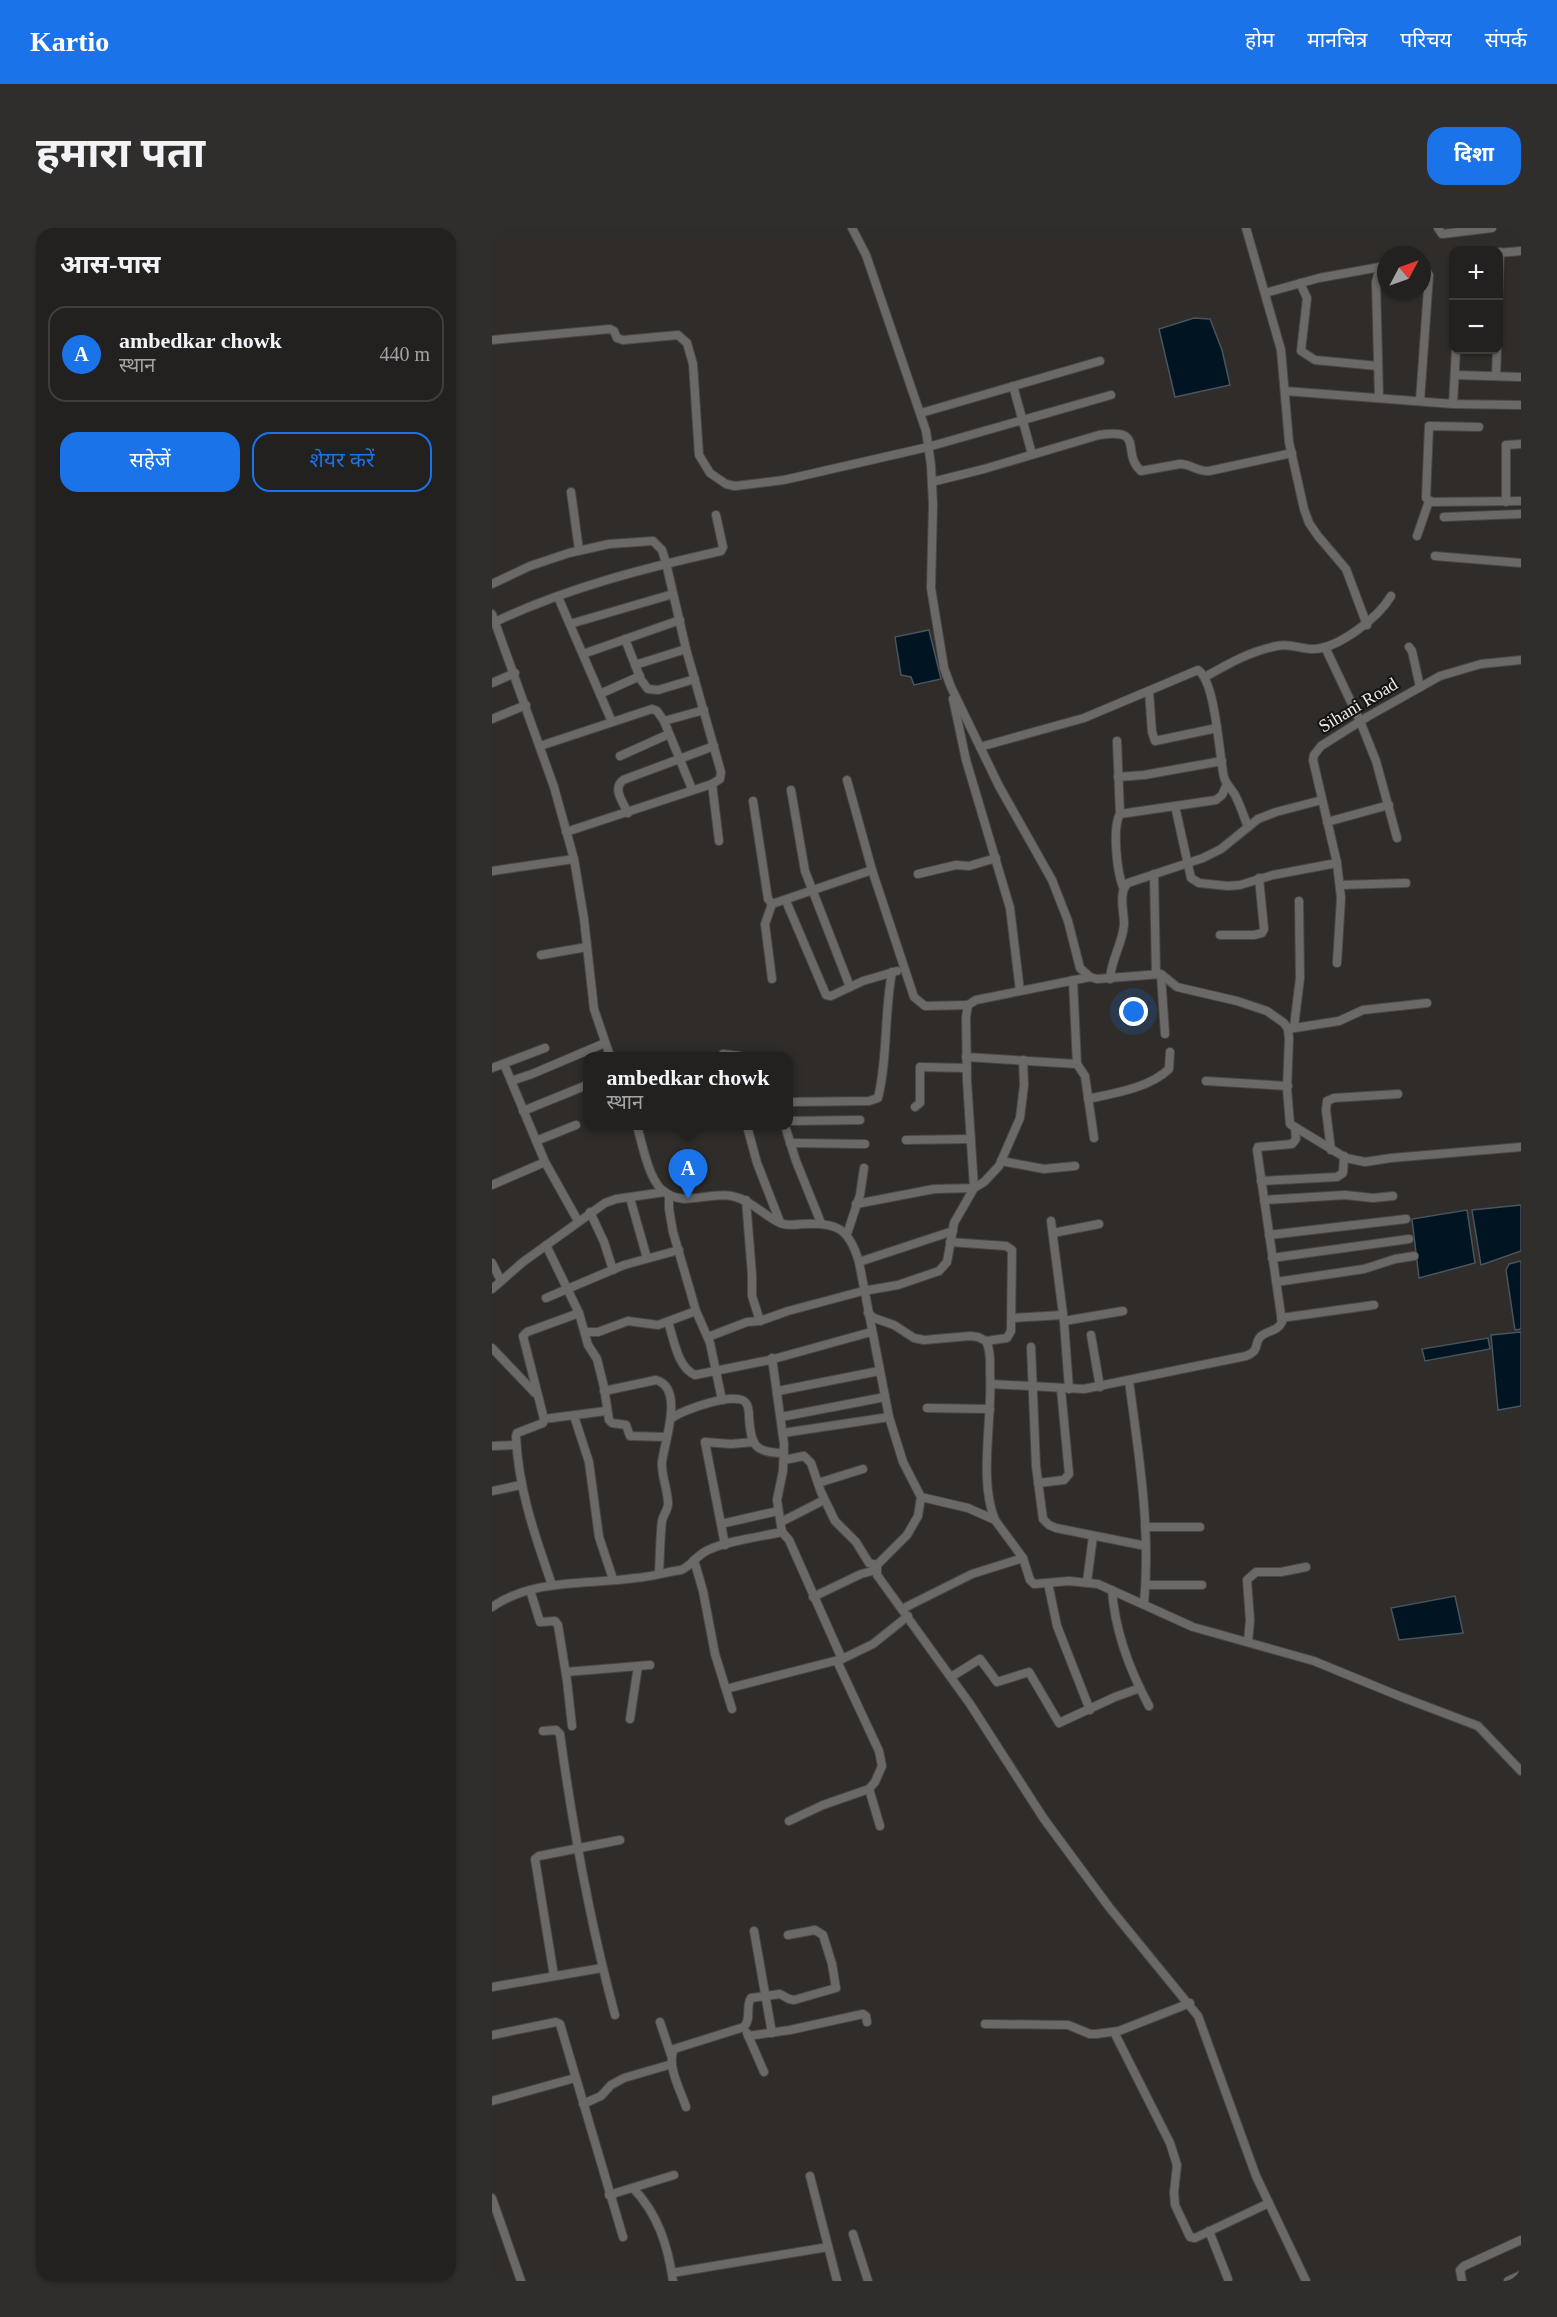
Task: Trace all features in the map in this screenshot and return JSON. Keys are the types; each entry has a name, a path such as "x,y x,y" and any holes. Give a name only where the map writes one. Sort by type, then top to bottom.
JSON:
{"street":[{"path":"852,228 866,255 921,413 932,482 931,588 939,643 966,760 1013,923 1020,991"},
{"path":"1246,228 1281,350 1286,415 1304,509 1309,523 1346,569 1367,625"},
{"path":"1438,228 1442,234 1492,228"},
{"path":"1503,253 1521,251"},
{"path":"1265,293 1377,266"},
{"path":"1377,280 1380,398"},
{"path":"1300,283 1307,298 1301,351 1315,360 1378,366"},
{"path":"1420,401 1427,300"},
{"path":"492,340 610,329 614,331 617,338 623,340 678,335 687,344 693,364 699,455 710,473 726,484 735,486 784,480 928,447 1111,394"},
{"path":"1453,404 1456,354"},
{"path":"1496,376 1497,354"},
{"path":"921,413 1100,361"},
{"path":"1455,375 1521,377"},
{"path":"1013,386 1032,454"},
{"path":"1285,390 1453,404 1521,405"},
{"path":"1418,536 1429,501 1426,498 1429,426 1479,427"},
{"path":"932,482 1114,433 1125,435 1129,439 1136,466 1141,471 1186,464 1209,471 1292,453"},
{"path":"1506,502 1506,445 1521,444"},
{"path":"571,492 579,550"},
{"path":"1429,501 1521,501"},
{"path":"1444,517 1521,514"},
{"path":"608,1052 594,1009 584,919 574,859 554,787 515,673 493,618 666,563 721,551 723,547 716,515"},
{"path":"492,584 530,566 579,550 609,544 647,540 658,545 666,563 686,648 722,775 712,784 566,832"},
{"path":"1435,556 1521,563"},
{"path":"570,624 674,594"},
{"path":"1205,677 1246,654 1266,648 1287,645 1314,649 1325,646 1367,625 1386,605 1391,596"},
{"path":"558,597 612,722"},
{"path":"582,654 680,620"},
{"path":"624,639 645,686 652,691 695,679"},
{"path":"1325,646 1376,761 1397,838"},
{"path":"1409,647 1412,651 1420,687"},
{"path":"635,665 686,648"},
{"name":"Sihani Road","path":"1337,963 1342,914 1340,885 1313,760 1314,755 1321,746 1360,721 1440,676 1481,664 1521,660"},
{"path":"980,747 1084,718 1198,670 1205,677 1217,728 1225,779 1236,795 1248,827"},
{"path":"492,683 515,673"},
{"path":"600,694 640,676"},
{"path":"951,687 980,747 1052,880 1068,921 1080,968 1090,977"},
{"path":"1149,691 1152,732 1155,741 1217,728"},
{"path":"492,719 526,705"},
{"path":"540,746 652,709 657,711 664,721 692,789"},
{"path":"664,721 704,710"},
{"path":"620,756 669,734"},
{"path":"1110,979 1112,964 1124,926 1123,887 1119,870 1116,827 1120,814 1116,741"},
{"path":"628,813 618,790 623,780 714,746"},
{"path":"1118,777 1144,775 1222,761"},
{"path":"847,780 904,969 914,997 921,1005 929,1007 968,1005 976,1000 1090,977 1110,979 1159,974 1177,987 1217,994 1266,1011 1291,1028 1339,1021 1373,1008 1427,1003"},
{"path":"1120,814 1216,800 1222,795 1227,783"},
{"path":"712,784 719,841"},
{"path":"791,790 803,864 850,987"},
{"path":"1123,887 1131,881 1187,863 1221,849 1258,819 1322,800"},
{"path":"753,801 768,899 772,904"},
{"path":"1327,822 1389,805"},
{"path":"1175,806 1191,878 1199,884 1240,885 1259,878 1336,863"},
{"path":"918,874 956,865 969,866 996,858"},
{"path":"492,871 574,859"},
{"path":"772,904 873,870"},
{"path":"1154,873 1159,974 1165,1034"},
{"path":"1220,935 1262,933 1264,929 1259,878"},
{"path":"1340,885 1406,882"},
{"path":"786,900 824,994 831,996 873,977 904,969"},
{"path":"1299,901 1300,978 1291,1028 1287,1086 1288,1119 1295,1128 1331,1150 1365,1162 1521,1147"},
{"path":"772,904 765,924 772,979"},
{"path":"541,955 587,947"},
{"path":"793,1102 869,1101 878,1098 892,972"},
{"path":"1073,980 1077,1064 1085,1076 1095,1138"},
{"path":"968,1005 966,1057 974,1188"},
{"path":"584,1052 605,1043"},
{"path":"492,1068 546,1048"},
{"path":"511,1081 583,1052"},
{"path":"1088,1099 1162,1076 1169,1069 1170,1052"},
{"path":"966,1057 1077,1064"},
{"path":"708,1337 747,1322 760,1321 863,1291 898,1285 939,1271 947,1262 952,1231 959,1213 974,1188 991,1176 1001,1161 1020,1118 1024,1085 1023,1060"},
{"path":"504,1064 545,1162 578,1221"},
{"path":"915,1107 920,1103 920,1067 967,1068"},
{"path":"1206,1081 1287,1086"},
{"path":"523,1111 583,1087"},
{"path":"1331,1150 1326,1110 1328,1101 1334,1098 1398,1094"},
{"path":"793,1121 860,1120"},
{"path":"536,1141 576,1125"},
{"path":"991,1384 1065,1389 1100,1387 1250,1354 1256,1349 1261,1336 1281,1326 1281,1318 1256,1154 1258,1148 1292,1144 1296,1139 1295,1128"},
{"path":"638,1130 654,1179 667,1194 679,1250 696,1311 708,1337 722,1400"},
{"path":"748,1130 757,1163 780,1222"},
{"path":"786,1130 821,1223"},
{"path":"906,1140 971,1139"},
{"path":"790,1143 865,1144"},
{"path":"1261,1181 1337,1177 1343,1173 1344,1156"},
{"path":"1001,1161 1044,1170 1075,1166"},
{"path":"492,1173 495,1184 545,1162"},
{"path":"847,1234 864,1168"},
{"path":"856,1204 933,1189 974,1188"},
{"path":"492,1289 546,1245 610,1200 667,1194 686,1200 729,1196 746,1200 780,1222 791,1225 831,1224 847,1234 854,1243 859,1262 889,1418 903,1462 921,1497 921,1505 908,1535 876,1567 813,1597"},
{"path":"1264,1200 1345,1195 1373,1198 1393,1196"},
{"path":"630,1198 647,1258"},
{"path":"746,1200 752,1296 760,1321"},
{"path":"590,1212 604,1242 613,1270"},
{"path":"1269,1235 1406,1219"},
{"path":"1038,1483 1064,1480 1069,1474 1063,1318 1051,1221"},
{"path":"1053,1233 1099,1224"},
{"path":"859,1262 952,1231"},
{"path":"1272,1258 1408,1239"},
{"path":"868,1313 874,1318 894,1325 914,1338 924,1340 970,1336 986,1341 1007,1338 1011,1331 1012,1318 1011,1248 950,1242"},
{"path":"546,1245 579,1313 588,1345 597,1359 609,1420 612,1423 626,1425 630,1436 666,1437"},
{"path":"546,1298 613,1270 679,1250"},
{"path":"1276,1282 1364,1269 1395,1259 1414,1256"},
{"path":"492,1263 501,1281"},
{"path":"1281,1318 1374,1305"},
{"path":"585,1332 598,1332 628,1321 654,1326 696,1311"},
{"path":"1012,1318 1063,1318 1123,1311"},
{"path":"552,1585 521,1485 516,1445 517,1433 543,1423 544,1419 536,1395 523,1336 527,1332 579,1313"},
{"path":"668,1322 686,1369 695,1376 871,1332"},
{"path":"1091,1335 1100,1387"},
{"path":"986,1341 989,1348 991,1384 987,1477 989,1501 995,1520 1023,1558 1032,1582 1087,1582 1112,1590 1193,1628 1314,1660 1478,1726 1521,1770"},
{"path":"1031,1347 1038,1483 1043,1519 1049,1525 1146,1546"},
{"path":"492,1348 536,1395"},
{"path":"772,1358 783,1433 784,1457 777,1500 782,1532 789,1540 881,1761 880,1772 868,1789 823,1805 789,1821"},
{"path":"778,1390 879,1371"},
{"path":"604,1391 656,1380 661,1382 669,1396 672,1419 666,1437 662,1471 668,1503 663,1519 658,1573"},
{"path":"1129,1382 1141,1468 1145,1527 1144,1604"},
{"path":"781,1417 885,1397"},
{"path":"672,1419 684,1410 722,1400 740,1399 746,1403 752,1439 763,1452 784,1457 806,1457 811,1463 824,1500 835,1521 856,1542 869,1563 876,1567 1044,1819 1109,1907 1190,2003 1198,2016 1256,2176 1306,2281"},
{"path":"927,1408 990,1409"},
{"path":"544,1419 606,1411"},
{"path":"574,1416 588,1462 599,1537 613,1579"},
{"path":"783,1433 889,1418"},
{"path":"725,1545 705,1442 731,1444 754,1442"},
{"path":"492,1446 516,1445"},
{"path":"818,1483 863,1469"},
{"path":"492,1491 521,1485"},
{"path":"921,1497 968,1508 995,1520"},
{"path":"781,1522 824,1500"},
{"path":"721,1524 778,1511"},
{"path":"1145,1527 1200,1527"},
{"path":"492,1607 502,1600 552,1585 636,1578 685,1569 704,1552 782,1532"},
{"path":"1087,1582 1093,1536"},
{"path":"726,1689 840,1660 873,1644 905,1613 972,1574 1023,1558"},
{"path":"694,1560 703,1591 715,1654 732,1709"},
{"path":"1248,1642 1250,1620 1247,1580 1249,1576 1256,1572 1281,1572 1306,1568"},
{"path":"1048,1583 1057,1626 1090,1710"},
{"path":"1146,1585 1202,1585"},
{"path":"530,1590 540,1622 555,1622 558,1625 572,1726"},
{"path":"1112,1590 1117,1627 1126,1657 1149,1706"},
{"path":"951,1677 980,1659 997,1682 1029,1672 1059,1723 1140,1688"},
{"path":"566,1672 650,1665"},
{"path":"630,1719 638,1666"},
{"path":"543,1731 555,1730 560,1734 586,1896 615,2015"},
{"path":"868,1789 880,1826"},
{"path":"554,1977 535,1859 539,1856 579,1847 620,1840"},
{"path":"671,2060 674,2049 677,2047 744,2027 748,2019 749,2000 765,1995 780,1994 794,2000 834,1989 837,1986 823,1935 815,1930 788,1935"},
{"path":"754,1931 772,2033"},
{"path":"492,1987 602,1968"},
{"path":"985,2024 1068,2025 1090,2034 1114,2032 1190,2003"},
{"path":"748,2036 860,2014 865,2014 867,2022"},
{"path":"660,2022 686,2107"},
{"path":"492,2035 558,2023 561,2027 623,2237"},
{"path":"744,2027 764,2072"},
{"path":"1114,2032 1166,2134 1175,2157 1177,2165 1173,2199 1188,2235 1192,2238 1269,2203"},
{"path":"583,2104 601,2096 611,2085 624,2078 671,2060"},
{"path":"492,2101 575,2078"},
{"path":"609,2195 674,2175"},
{"path":"810,2176 837,2281"},
{"path":"633,2188 644,2199 659,2226 672,2277 828,2247"},
{"path":"492,2198 496,2223 521,2281"},
{"path":"1209,2231 1228,2279"},
{"path":"853,2234 868,2281"},
{"path":"1462,2281 1460,2270 1464,2266 1521,2240"},
{"path":"1508,2281 1521,2275"}],"water":[{"path":"1194,318 1210,319 1222,350 1230,385 1175,397 1159,329"},
{"path":"929,630 941,679 914,685 911,677 901,675 895,637"},
{"path":"1521,1205 1521,1251 1481,1265 1472,1210"},
{"path":"1467,1210 1475,1263 1419,1278 1412,1219"},
{"path":"1521,1261 1521,1329 1515,1330 1506,1270 1509,1264"},
{"path":"1521,1332 1521,1406 1498,1410 1491,1335"},
{"path":"1488,1338 1490,1349 1425,1361 1422,1349"},
{"path":"1455,1596 1463,1633 1399,1640 1391,1608"}],"place":[{"name":"ambedkar chowk","path":"688,1199"}]}
